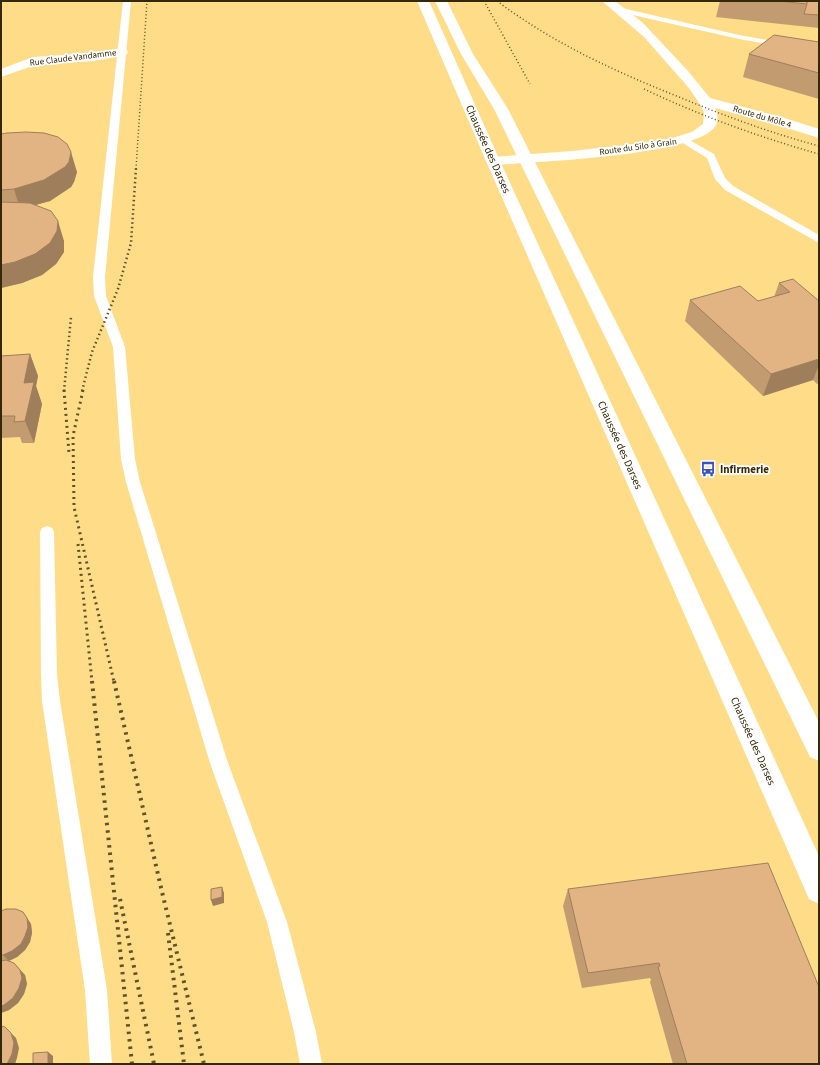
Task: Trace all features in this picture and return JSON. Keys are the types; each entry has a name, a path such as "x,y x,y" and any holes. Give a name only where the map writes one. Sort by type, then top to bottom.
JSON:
{"main road":[{"name":"Chaussée des Darses","path":"423,1 493,161 819,889"},
{"path":"441,1 463,46 496,100 526,158 819,749"},
{"name":"Route du Silo à Grain","path":"493,161 638,148 684,140 701,134 709,127 710,114 705,101 680,70 622,10 608,1"},
{"name":"Rue Claude Vandamme","path":"1,73 24,64 38,61 94,57 122,52"},
{"name":"Route du Môle 4","path":"705,101 776,120 819,134"}],"lane":[{"path":"127,1 99,282 100,296 119,347 128,459 148,535 212,740 229,792 277,922 302,1017 311,1064"},
{"path":"622,10 739,37 819,51"},
{"path":"684,140 711,156 720,179 729,188 819,240"},
{"path":"46,532 48,674 96,990 101,1064"}],"shaded area":[{"path":"1,1 819,1 819,1064 1,1064"}],"building":[{"path":"779,1 807,1 807,4"},
{"path":"807,1 819,1 819,15 804,14"},
{"path":"774,35 819,42 819,73 749,54"},
{"path":"26,132 44,133 58,137 67,144 71,152 69,162 65,167 44,180 14,189 1,190 1,134"},
{"path":"1,202 30,203 51,211 58,221 57,231 50,243 35,254 15,262 1,265"},
{"path":"793,279 819,301 819,359 771,374 690,300 740,286 758,301 790,292 779,283"},
{"path":"30,354 24,383 34,382 25,421 14,422 15,416 1,416 1,356"},
{"path":"768,863 819,987 819,1064 687,1064 658,967 660,966 659,963 588,973 568,889"},
{"path":"222,887 222,897 211,900 211,889"},
{"path":"6,909 16,909 23,912 27,918 28,927 21,944 12,951 1,955 1,911"},
{"path":"6,960 14,963 20,970 22,978 19,988 13,998 1,1006 1,961"},
{"path":"1,1026 5,1027 11,1033 14,1043 12,1054 7,1064 1,1064"},
{"path":"48,1052 48,1064 33,1064 33,1053"}],"railway":[{"path":"136,169 147,1"},
{"path":"484,1 530,84"},
{"path":"497,1 518,16 562,43 631,77 696,104 766,130 819,146"},
{"path":"644,89 730,125 819,154"},
{"path":"82,391 92,352 118,289 131,243 136,168"},
{"path":"64,391 71,317"},
{"path":"83,390 73,436 74,507 114,682"},
{"path":"64,391 69,453"},
{"path":"78,544 92,682"},
{"path":"92,681 132,1064"},
{"path":"114,681 162,892 204,1064"},
{"path":"120,899 154,1064"},
{"path":"168,933 184,1064"}],"place":[{"name":"Infirmerie","path":"708,469"}]}
